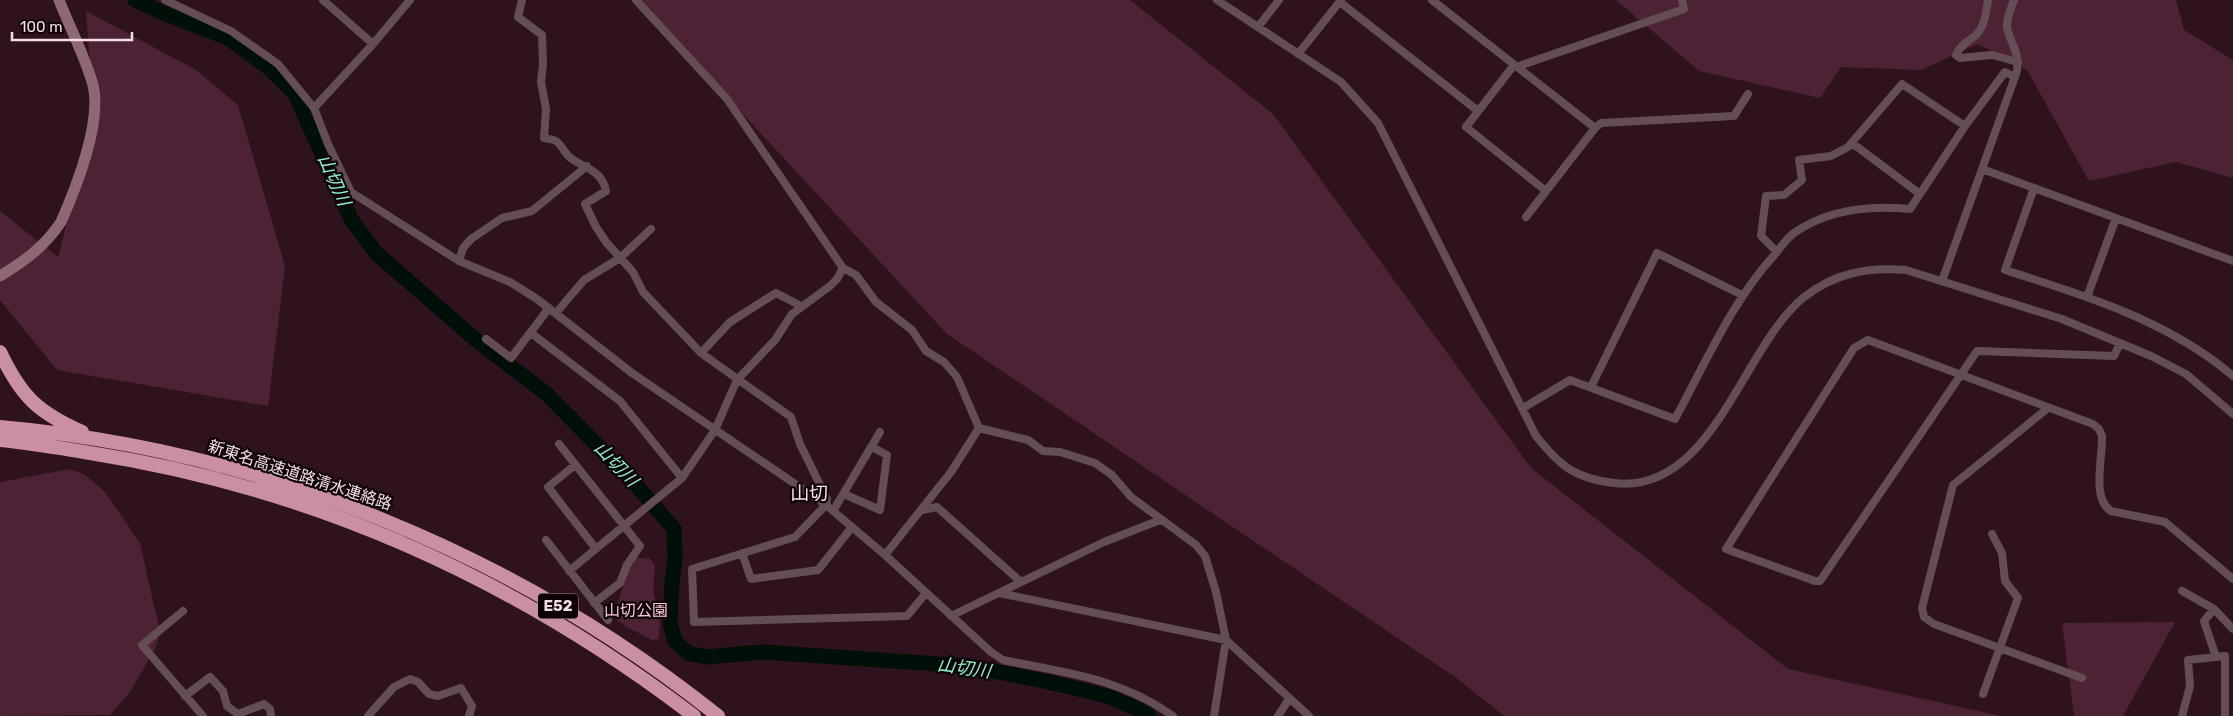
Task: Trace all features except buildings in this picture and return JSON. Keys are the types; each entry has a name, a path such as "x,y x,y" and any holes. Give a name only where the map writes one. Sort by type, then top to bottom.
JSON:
{"highway":[{"path":"0,352 17,385 26,397 44,412 98,439"},
{"name":"新東名高速道路清水連絡路","path":"0,427 12,442"},
{"name":"新東名高速道路清水連絡路","path":"12,442 98,439 175,454 245,471 333,500 502,590 561,624 628,667 694,716"},
{"name":"新東名高速道路清水連絡路","path":"0,440 122,458 205,475 445,546 541,596 635,656 718,716"}],"street":[{"path":"0,276 33,255 52,235 61,222 92,129 95,112 93,86 58,0"},
{"path":"165,0 231,31 278,64 314,108 328,144 351,192 459,261 510,282 552,311 632,373 826,505 885,555 982,645 1003,660 1102,680 1134,692 1173,716"},
{"path":"323,0 373,44"},
{"path":"314,108 373,44 410,0"},
{"path":"522,0 518,17 542,35 543,64 541,82 546,109 544,138 556,141 573,160 587,166 605,184 606,191 585,204 596,226 633,272 643,292 700,353 791,417 800,444 827,499 826,505 795,537 692,569 694,622 907,616 926,593"},
{"path":"636,0 727,99 843,268 856,275 876,302 912,330 926,351 944,362 957,377 978,428"},
{"path":"1217,0 1341,82 1378,123 1536,436 1555,459 1574,472 1596,481 1618,484 1639,482 1657,477 1677,465 1705,439 1781,323 1796,304 1818,287 1848,273 1886,268 1906,270 2062,320 2151,356 2186,374 2233,414"},
{"path":"1258,27 1279,0"},
{"path":"1432,0 1595,128"},
{"path":"1546,191 1466,127 1515,66 1684,9 1682,0"},
{"path":"1988,0 1982,28 1978,34 1958,50 1956,55 1960,58 1992,55 2018,62"},
{"path":"1942,281 2015,77 2018,62 2014,43 2007,28 2014,0"},
{"path":"1298,54 1340,1 1478,111"},
{"path":"1523,408 1570,380 1676,419 1742,295 1755,276 1793,234 1816,221 1839,212 1863,207 1910,208 1965,126 2005,72 2015,77"},
{"path":"1777,252 1761,236 1766,196 1784,195 1802,180 1799,160 1831,156 1852,143 1902,84 1965,126"},
{"path":"1526,217 1595,128 1601,123 1734,116 1748,94"},
{"path":"1852,143 1920,194"},
{"path":"459,261 463,248 470,239 502,218 532,211 587,166"},
{"path":"1982,169 2233,261"},
{"path":"2034,188 2004,270 2087,298 2177,337 2200,351 2233,376"},
{"path":"2087,298 2116,218"},
{"path":"486,339 511,358 531,333 584,280 620,258 651,229"},
{"path":"1591,387 1657,253 1742,295"},
{"path":"569,571 682,478 715,430 737,380 775,340 792,314 830,286 837,279 843,268"},
{"path":"700,353 730,322 776,293 801,306"},
{"path":"531,333 620,401 682,478"},
{"path":"2120,343 2114,356 1977,351 1960,376 1820,581 1815,581 1726,549 1854,348 1861,342 1868,340 1960,376 2093,424 2099,429 2102,436 2103,447 2099,490 2105,508 2111,511 2165,522 2233,579"},
{"path":"2048,408 1953,485 1922,608 1924,617 1928,621 2082,678"},
{"path":"885,555 951,472 978,428"},
{"path":"978,428 1028,440 1043,451 1060,452 1095,463 1112,475 1131,497 1196,545 1205,556 1216,592 1226,640 1214,716"},
{"path":"833,512 880,432"},
{"path":"560,444 640,546 626,565 620,584 594,603"},
{"path":"844,494 880,510 887,455 872,447"},
{"path":"575,464 548,487 596,549"},
{"path":"922,510 937,508 1021,582"},
{"path":"951,616 1104,542 1160,520"},
{"path":"742,553 751,579 818,570 852,527"},
{"path":"1983,694 2018,598 2005,581 2002,553 1992,534"},
{"path":"546,540 608,620"},
{"path":"2182,591 2214,609 2233,629"},
{"path":"999,593 1226,640 1289,700 1309,716"},
{"path":"2214,609 2204,621 2216,657"},
{"path":"183,611 142,645 203,716"},
{"path":"2182,716 2190,686 2188,660 2225,656 2225,716"},
{"path":"185,696 210,677 223,692 227,706 238,714 264,704 270,709 272,716"},
{"path":"368,716 394,686 410,679 418,682 429,694 438,696 461,688 472,706 469,716"},
{"path":"1278,716 1289,700"}],"green space":[{"path":"637,0 1130,0 1273,114 1531,468 1788,669 2001,716 1504,716 1455,677 947,334"},
{"path":"1616,0 2176,0 2184,30 2233,60 2233,178 2176,162 2089,181 2027,70 1978,44 1921,70 1841,67 1820,98 1699,71"},
{"path":"86,11 196,70 238,105 285,266 268,406 57,370 0,300 0,211 58,257 94,116"},
{"path":"70,469 85,475 105,492 140,543 160,632 155,649 130,692 110,715 0,716 0,482"},
{"name":"山切公園","path":"636,558 649,558 655,565 653,591 660,623 659,639 652,640 627,627 613,617 628,571"},
{"path":"2175,622 2123,716 2074,716 2062,623"}],"waterway":[{"name":"山切川","path":"135,0 228,38 269,68 295,94 351,219 376,253 475,339 548,395 637,486 674,529 675,559 670,623 675,641 688,653 706,657 762,652 968,666 1107,696 1140,710 1149,716"}],"district":[{"name":"山切","path":"809,493"}]}
